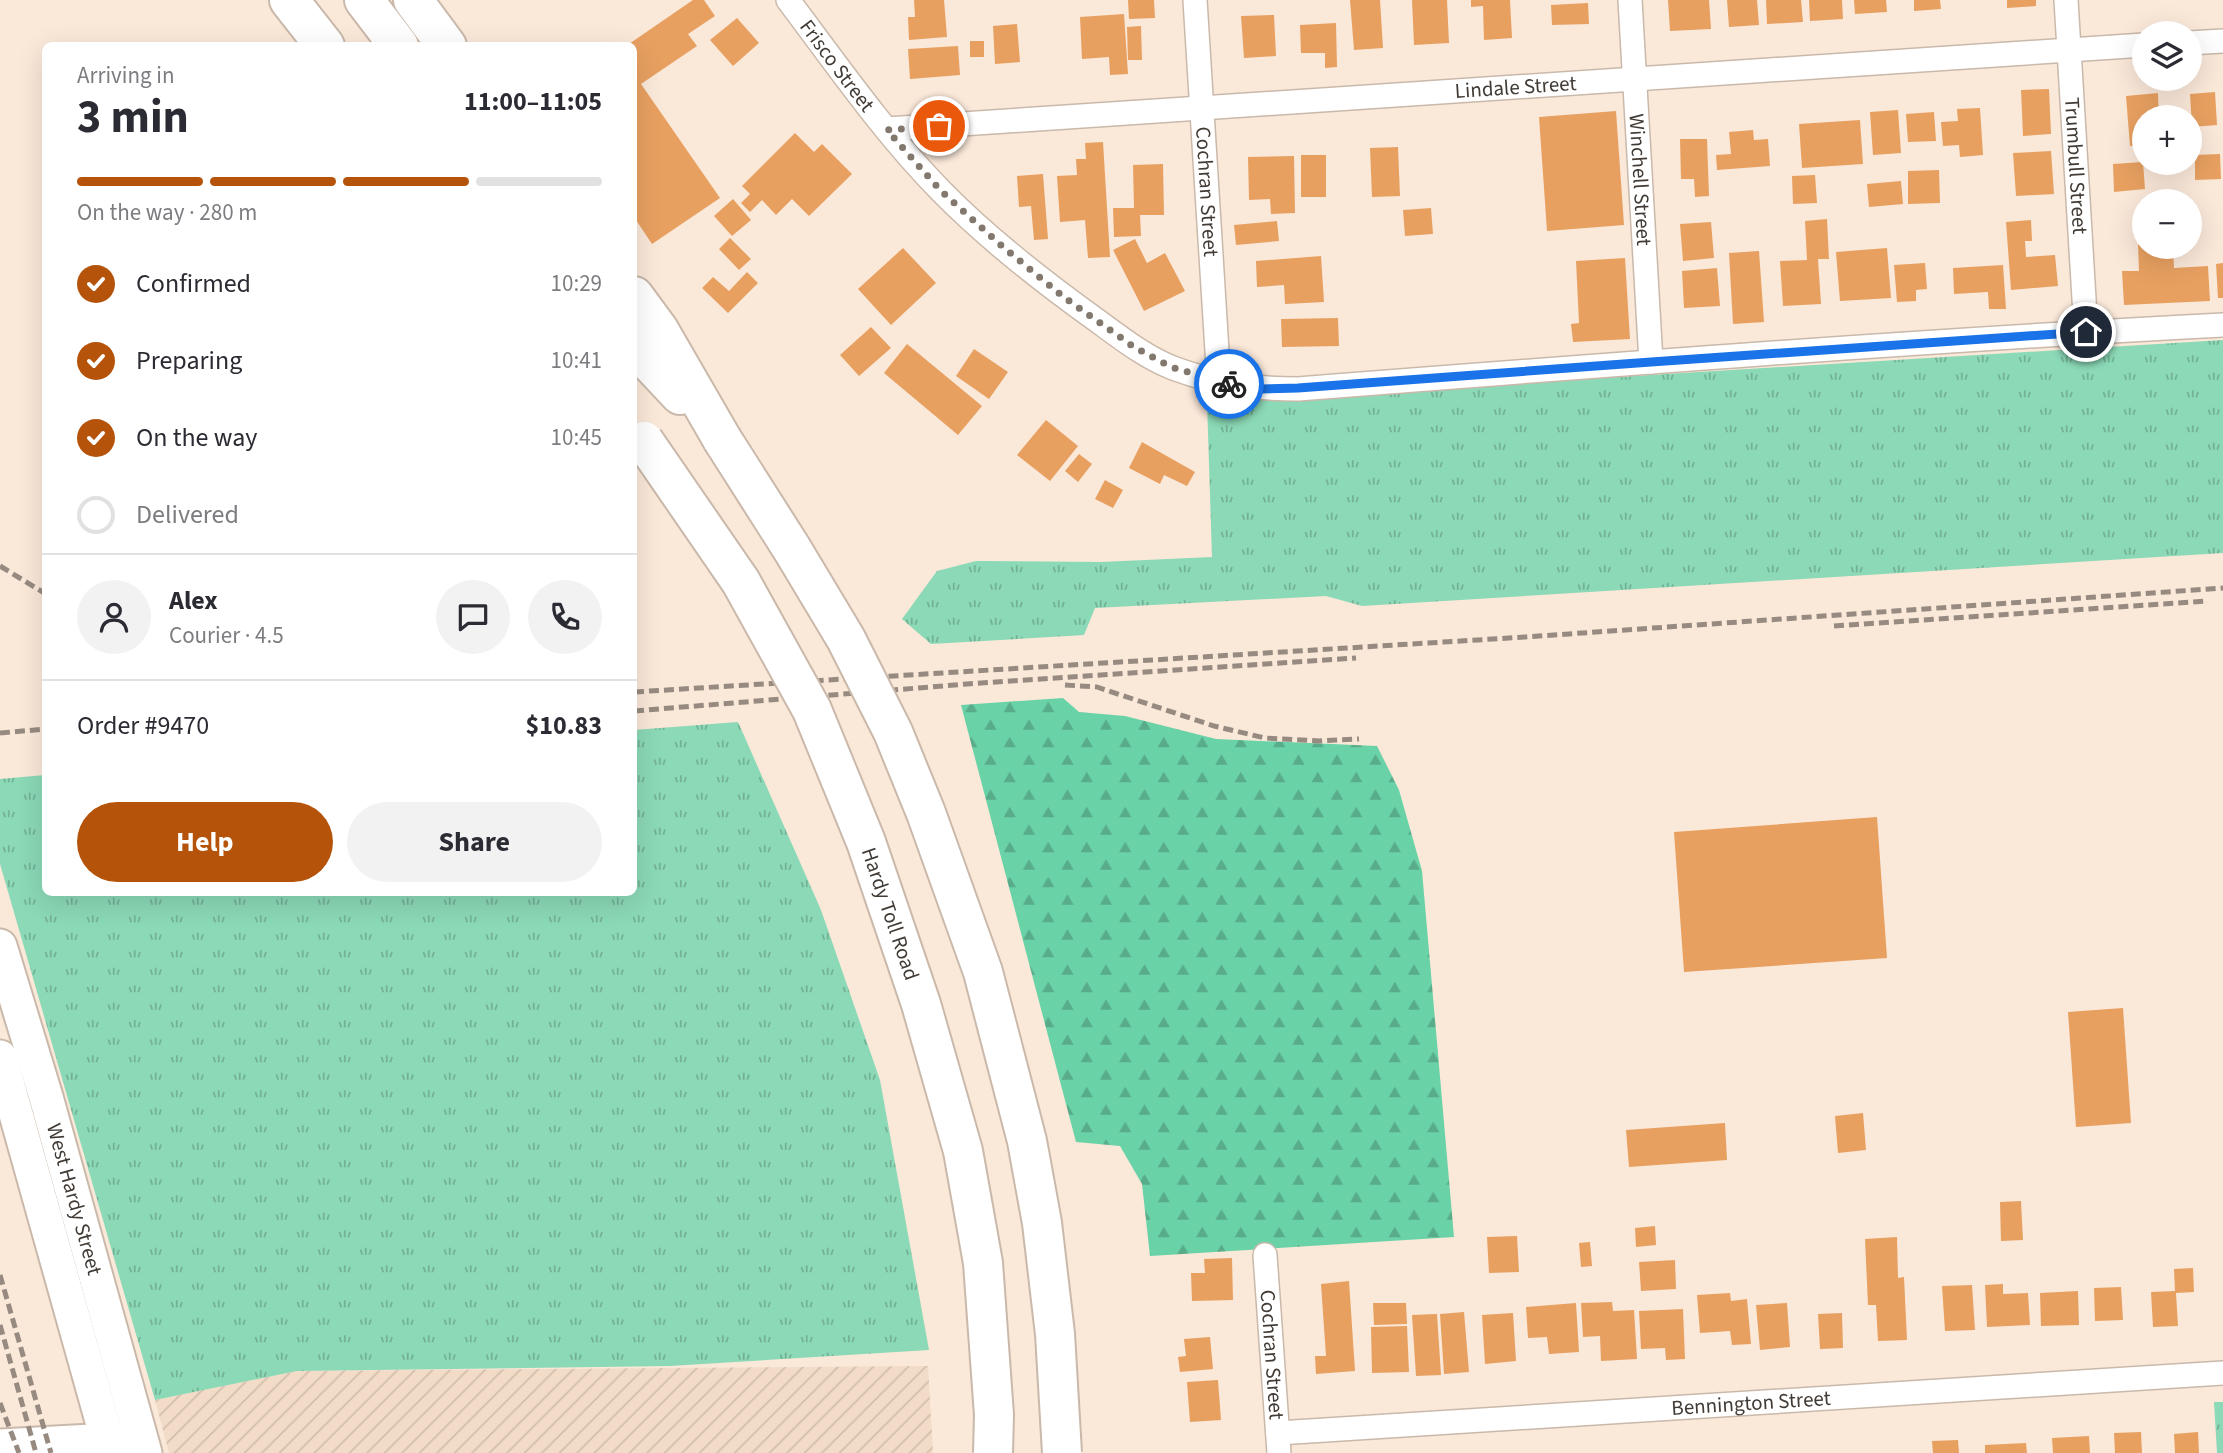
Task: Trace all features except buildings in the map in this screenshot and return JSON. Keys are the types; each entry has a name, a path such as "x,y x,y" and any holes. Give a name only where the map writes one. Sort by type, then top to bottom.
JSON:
{"highway":[{"path":"289,0 322,42"},
{"path":"364,0 396,42"},
{"path":"413,0 444,42"},
{"path":"637,300 659,330 722,439 846,639 893,732 926,813 983,972 1027,1141 1042,1223 1055,1334 1062,1453"},
{"path":"637,349 722,439"},
{"name":"Hardy Toll Road","path":"639,434 741,582 812,709 866,842 921,1004 963,1151 981,1251 993,1415 993,1453"}],"main road":[{"name":"West Hardy Street","path":"0,946 46,1097 143,1446"},
{"name":"West Hardy Street","path":"0,1057 109,1446"},
{"path":"0,1446 143,1446"}],"street":[{"name":"Frisco Street","path":"788,0 887,130 941,191 1003,247 1065,298 1134,347 1171,367 1219,383 1257,389 1298,388 2086,332 2223,325"},
{"name":"Cochran Street","path":"1195,0 1219,383"},
{"name":"Winchell Street","path":"1630,0 1651,362"},
{"name":"Trumbull Street","path":"2066,0 2086,332"},
{"path":"2202,42 2223,41"},
{"name":"Lindale Street","path":"887,130 2132,46"},
{"name":"Cochran Street","path":"1265,1255 1278,1443"},
{"name":"Bennington Street","path":"1278,1443 2223,1373"}],"shaded area":[{"path":"928,1366 933,1453 169,1453 155,1400 297,1371"}],"green space":[{"path":"2223,340 2223,553 1362,606 1326,596 1095,608 1084,635 931,644 902,619 937,571 976,561 1101,562 1212,557 1207,402"},
{"path":"1063,698 1079,712 1125,716 1216,739 1377,746 1399,790 1422,871 1454,1237 1150,1256 1142,1184 1120,1146 1076,1142 961,705"},
{"path":"738,722 821,910 880,1080 929,1350 670,1366 297,1371 155,1400 0,864 0,779 42,775 42,896 637,896 637,730"},
{"path":"2214,1402 2223,1402 2223,1453 2217,1453"}],"railway":[{"path":"0,566 42,592"},
{"path":"637,692 1525,637 2223,588"},
{"path":"1834,626 2208,601"},
{"path":"637,711 967,684 1356,658"},
{"path":"1065,685 1097,687 1214,726 1265,738 1319,741 1359,739"},
{"path":"0,733 42,729"},
{"path":"0,1275 51,1453"},
{"path":"0,1325 36,1453"},
{"path":"0,1403 19,1453"}],"way so far":[{"path":"939,126 887,130 941,191 1065,298 1134,347 1171,367 1229,384"}],"route":[{"path":"1229,384 1257,389 1298,388 2086,332"}]}
